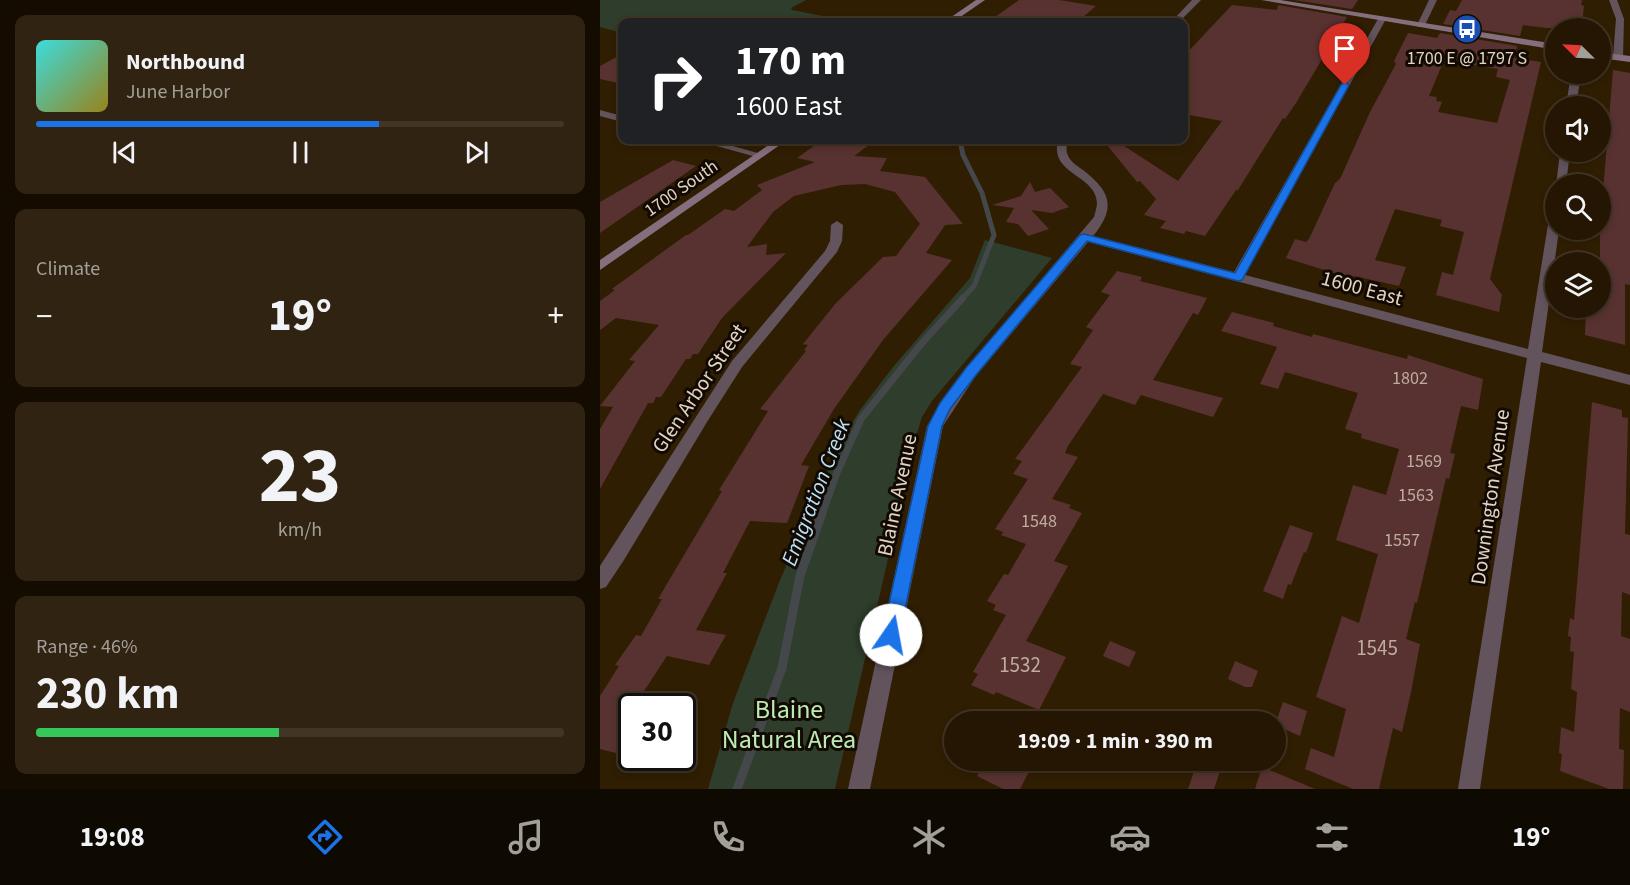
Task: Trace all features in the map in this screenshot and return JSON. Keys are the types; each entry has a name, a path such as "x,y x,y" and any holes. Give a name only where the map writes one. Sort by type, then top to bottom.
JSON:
{"street":[{"path":"954,18 981,0"},
{"path":"1179,18 1197,0"},
{"path":"1265,0 1545,45"},
{"path":"1420,26 1433,0"},
{"path":"1614,0 1620,19 1618,57"},
{"path":"1238,277 1382,19"},
{"path":"1611,56 1630,59"},
{"path":"600,113 618,118"},
{"path":"716,144 760,155"},
{"name":"1700 South","path":"600,266 776,144"},
{"name":"Blaine Avenue","path":"859,789 935,426 944,407 971,372 1101,215 1104,200 1099,189 1068,164 1062,156 1061,144"},
{"name":"Glen Arbor Street","path":"600,582 622,550 700,416 769,322 831,252 836,241 837,225"},
{"name":"1600 East","path":"1084,237 1630,380"},
{"name":"Downington Avenue","path":"1469,789 1552,240"}],"green space":[{"path":"600,0 806,0 791,8 792,10 832,18 618,18 618,32 600,27"},
{"name":"Blaine Natural Area","path":"985,240 1052,258 932,401 922,417 835,789 708,789 733,703 780,580 840,443 860,410 893,367 970,278"}],"building":[{"path":"1019,0 1059,0 1096,6 1082,18 994,18"},
{"path":"1294,0 1358,0 1352,9"},
{"path":"1462,0 1582,0 1581,5 1584,6 1583,18 1545,18 1545,28 1523,25 1520,36 1443,24 1450,10 1456,11"},
{"path":"1232,5 1277,10 1278,5 1347,17 1296,103 1285,119 1283,118 1238,190 1205,236 1160,228 1166,221 1144,215 1156,199 1140,181 1137,182 1106,144 1121,144 1178,181 1222,121 1188,115 1188,52"},
{"path":"1408,33 1437,38 1440,33 1517,46 1514,58 1541,62 1490,279 1502,295 1499,312 1436,295 1442,272 1453,275 1464,232 1440,226 1442,220 1395,209 1375,260 1406,267 1399,286 1354,276 1353,279 1286,258 1295,239 1306,242 1309,239 1335,183 1340,179 1370,112 1396,64 1394,61","holes":["1444,60 1498,69 1496,77 1510,80 1497,123 1438,112 1442,102 1436,101 1437,97 1429,96"]},
{"path":"618,56 618,83 600,79 600,66"},
{"path":"1613,70 1630,73 1630,285 1625,284 1625,345 1585,335 1586,318 1611,318 1611,252 1600,252 1600,240 1611,240 1611,174 1604,174 1605,162 1611,162"},
{"path":"816,144 870,144 854,156 887,158 880,171 925,177 963,224 945,225 926,253 952,260 883,340 834,409 801,465 809,466 787,523 750,521 723,573 727,573 696,630 726,635 709,665 667,656 644,691 652,693 618,693 618,754 600,749 600,696 619,666 615,665 636,635 641,636 662,599 658,599 722,491 719,490 768,411 760,409 806,351 804,350 808,345 803,344 836,303 883,257 896,256 920,224 895,192 865,184 841,185 794,196 773,212 747,247 767,244 766,255 786,253 722,318 698,354 693,354 690,359 686,359 661,397 656,397 653,403 648,403 600,489 600,429 613,407 600,406 635,361 629,360 659,325 616,318 600,330 600,301 615,290 612,289 686,235 725,209 734,211 762,190 757,185 815,162 797,158"},
{"path":"673,160 696,166 600,233 600,202"},
{"path":"1030,182 1035,192 1050,188 1069,207 1052,213 1031,210 1049,229 1028,236 1018,224 1006,222 1014,208 992,205 1021,196"},
{"path":"1117,271 1142,277 1140,281 1207,298 1198,315 1193,313 1153,380 1223,398 1213,417 1141,395 1135,405 1103,394 1068,446 1065,453 1078,457 1052,499 1071,505 1069,508 1082,513 1054,561 1068,566 1026,641 1066,657 1039,710 996,692 994,695 971,685 978,674 973,672 1006,615 993,610 996,605 987,601 1004,574 1008,575 1026,544 1001,535 1003,532 995,529 1028,479 1013,474 1022,461 1015,459 1082,367 1070,364 1093,330 1086,327 1110,295 1101,292"},
{"path":"1232,312 1274,323 1273,326 1312,337 1313,334 1407,359 1408,355 1483,379 1478,410 1461,406 1450,453 1455,454 1449,479 1446,478 1417,603 1415,602 1406,639 1420,644 1411,692 1402,732 1393,728 1379,789 1353,789 1305,769 1311,748 1334,757 1346,709 1316,697 1342,616 1359,623 1378,554 1336,540 1353,485 1386,495 1399,449 1361,438 1362,434 1345,429 1358,393 1285,372 1278,389 1260,384 1277,347 1221,331"},
{"path":"1592,402 1622,410 1622,417 1628,418 1625,534 1630,535 1630,595 1622,592 1621,636 1630,639 1630,712 1620,708 1619,749 1624,750 1623,789 1609,789 1560,771 1561,727 1574,732 1577,692 1571,689 1574,652 1570,651 1571,637 1568,636 1570,618 1574,620"},
{"path":"1290,525 1313,533 1306,553 1304,552 1291,585 1288,584 1283,599 1263,591"},
{"path":"1110,641 1136,652 1129,667 1103,656"},
{"path":"1235,661 1258,671 1252,687 1245,687 1228,679"},
{"path":"1283,702 1307,711 1300,736 1286,730 1286,711 1280,711"},
{"path":"980,771 1029,771 1020,789 1003,789 977,776"},
{"path":"1194,771 1220,771 1214,789 1188,789"},
{"path":"1261,771 1272,771 1315,789 1255,789"}],"waterway":[{"name":"Emigration Creek","path":"961,144 963,155 982,193 994,235 974,286 961,300"},
{"name":"Emigration Creek","path":"822,515 836,475 861,419 922,343 963,298"},
{"name":"Emigration Creek","path":"737,789 782,668 800,576 822,513"}],"place":[{"name":"1700 E @ 1797 S","path":"1467,29"}],"route":[{"path":"891,635 935,426 944,407 971,372 1067,255 1084,237 1238,277 1345,85"}]}
